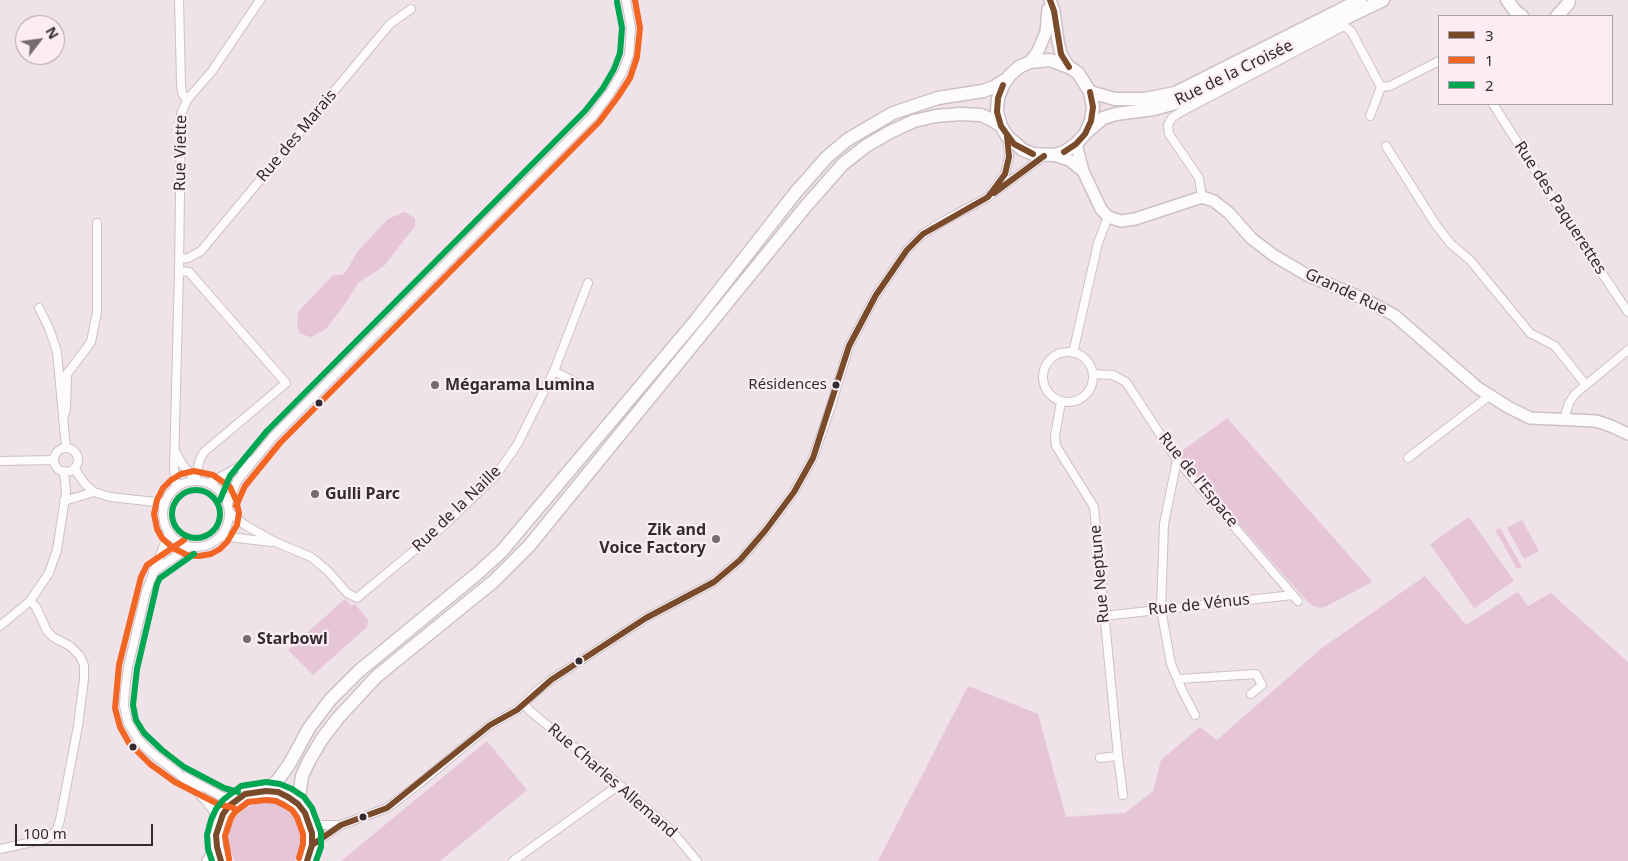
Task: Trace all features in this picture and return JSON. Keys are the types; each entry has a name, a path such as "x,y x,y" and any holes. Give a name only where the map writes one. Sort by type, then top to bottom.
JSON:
{"main road":[{"path":"1090,92 1115,99 1145,99 1175,93 1360,0"},
{"name":"Rue de la Croisée","path":"1080,139 1103,118 1116,114 1154,109 1179,102 1383,0"},
{"path":"1507,0 1520,15"},
{"path":"1558,15 1569,0"},
{"path":"298,804 302,776 308,760 338,718 377,676 494,581 529,546 788,228 843,164 866,146 914,121 936,116 961,114 982,115 1004,131 1023,150 1049,155 1064,152 1080,139 1091,121 1093,106 1090,92 1078,73 1069,67 1050,60 1030,62 1019,67 1008,78 998,98 998,112 1004,131"},
{"path":"266,790 278,780 290,763 309,728 330,700 358,671 478,573 502,551 696,320 796,192 827,158 847,140 893,113 938,98 983,91 994,87 1008,78"},
{"path":"221,861 216,835 219,822 229,806 245,794 266,790 278,792 288,797 298,804 305,813 310,823 312,845 307,861"}],"street":[{"path":"180,0 181,83 182,93 187,100"},
{"name":"Rue Viette","path":"176,487 174,449 180,259 180,114 187,100 212,71 260,0"},
{"path":"228,503 237,481 273,437 592,117 622,73 629,55 631,28 626,0"},
{"path":"1030,62 1038,51 1046,32 1049,0"},
{"path":"1049,0 1054,10 1061,54 1069,67"},
{"name":"Rue des Marais","path":"180,259 188,258 201,250 390,24 411,9"},
{"path":"1080,139 1083,171 1101,209 1108,217 1121,221 1135,219 1188,200 1202,197 1199,178 1169,134 1168,125 1172,118 1178,113 1344,26 1351,31 1381,87 1370,116"},
{"path":"1381,87 1390,86 1438,62"},
{"name":"Rue des Paquerettes","path":"1494,105 1628,312"},
{"path":"988,197 1005,174 1009,157 1004,131"},
{"path":"1386,146 1436,225 1451,244 1470,260 1530,333 1555,346 1586,385"},
{"path":"312,845 341,825 387,808 490,725 517,710 537,691 581,660 646,618 714,582 740,560 765,531 794,492 812,458 830,409 849,346 876,295 908,250 923,234 944,220 988,197 1049,155 1069,160 1083,171"},
{"name":"Grande Rue","path":"1202,197 1214,201 1229,212 1251,238 1290,266 1394,315 1489,396 1520,414 1530,418 1564,418 1596,422 1612,426 1628,434"},
{"path":"1074,353 1098,243 1108,217"},
{"path":"63,418 66,409 67,374 91,342 97,312 97,223"},
{"path":"179,271 189,272 286,383 204,452 200,459 195,480"},
{"name":"Rue de la Naille","path":"275,542 311,558 328,571 347,593 357,598 446,524 496,475 517,445 554,371 588,283"},
{"path":"39,308 49,328 57,352 66,448"},
{"path":"1564,418 1569,403 1575,394 1628,351"},
{"path":"1065,352 1074,353 1085,359 1093,374 1093,381 1087,394 1075,402 1061,402 1053,398 1043,384 1042,375 1050,360 1056,355 1065,352"},
{"path":"554,371 582,386"},
{"name":"Rue de l'Espace","path":"1093,374 1113,375 1126,382 1178,460 1296,598"},
{"path":"1408,458 1489,396"},
{"name":"Rue Neptune","path":"1061,402 1055,436 1056,446 1094,507 1123,795"},
{"path":"66,448 76,454 77,462 74,468 64,471 58,469 54,460 56,452 66,448"},
{"path":"174,449 182,464 195,480"},
{"path":"209,483 254,459"},
{"path":"0,462 54,460"},
{"path":"1178,460 1170,488 1164,524 1161,610 1171,664 1196,715"},
{"path":"74,468 85,484 94,492 110,498 165,503"},
{"path":"0,626 30,601 49,573 57,550 66,492 64,471"},
{"path":"195,480 209,483 217,488 228,503 229,522 221,536 207,546 189,546 179,542 165,525 163,514 169,494 185,482 195,480"},
{"path":"64,501 94,492"},
{"path":"230,514 275,542"},
{"path":"169,532 146,592 128,667 124,706 128,723 137,738 148,750 179,774 212,809 219,822"},
{"path":"221,536 275,542"},
{"path":"153,572 189,546"},
{"name":"Rue de Vénus","path":"1104,616 1296,598"},
{"path":"0,849 45,839 57,830 78,726 83,689 84,665 80,656 70,646 53,637 47,631 36,607 30,601"},
{"path":"1178,679 1256,674 1262,685 1251,694"},
{"name":"Rue Charles Allemand","path":"524,704 671,830 697,861"},
{"path":"1100,758 1118,756"},
{"path":"179,774 221,796 236,800"},
{"path":"516,860 619,784"},
{"path":"310,823 341,825"},
{"path":"208,861 217,847"}],"shaded area":[{"path":"404,212 415,218 415,226 384,266 358,283 326,329 311,337 301,334 297,327 298,312 333,275 342,275 347,270 357,252 388,219"},
{"path":"1227,418 1372,582 1320,608 1313,606 1305,599 1178,454"},
{"path":"1469,517 1514,581 1474,608 1430,544"},
{"path":"1522,520 1539,551 1524,559 1507,528"},
{"path":"1500,528 1522,567 1517,569 1495,530"},
{"path":"1425,576 1466,625 1518,592 1528,606 1551,593 1628,662 1628,861 878,861 968,686 1038,714 1066,817 1125,813 1153,791 1161,760 1200,727 1217,740 1322,648"},
{"path":"345,599 352,606 355,604 368,620 367,627 313,675 288,650"},
{"path":"487,741 527,790 440,861 341,861"},
{"path":"259,803 273,803 286,809 296,820 302,833 301,848 295,861 235,861 228,845 229,831 235,818 245,808"}],"transit line":[{"name":"1","path":"236,506 245,486 280,443 599,122 630,78 637,57 640,28 635,0"},
{"name":"3","path":"1050,0 1054,11 1061,54 1069,67"},
{"name":"2","path":"220,500 230,476 267,431 585,111 603,88 614,69 620,53 622,28 617,2"},
{"name":"3","path":"1003,85 998,98 997,112 1001,126 1014,144 1033,154"},
{"name":"3","path":"1064,152 1076,144 1085,134 1091,121 1093,107 1090,92"},
{"name":"3","path":"312,845 341,825 387,808 490,725 517,710 551,680 646,618 714,582 740,560 765,531 794,492 813,458 849,346 876,295 907,250 923,234 988,197 1005,174 1009,157 1007,136"},
{"name":"3","path":"994,193 1044,156"},
{"name":"1","path":"198,556 187,555 173,548 162,538 157,529 154,514 157,500 163,488 181,474 194,471 213,475 230,487 239,513 237,525 227,542 211,554 199,556"},
{"name":"2","path":"191,490 201,490 213,497 220,509 220,514 220,519 213,531 201,538 191,538 183,534 176,527 172,519 172,509 176,501 183,494 191,490"},
{"name":"1","path":"184,540 147,565 141,577 119,665 115,708 120,727 129,743 150,764 175,782 218,804 234,808"},
{"name":"2","path":"194,554 160,578 157,584 137,669 133,705 136,720 144,733 162,750 184,767 224,788 238,792"},
{"name":"2","path":"212,861 208,849 207,835 216,809 223,800 241,786 266,782 280,784 292,789 304,797 312,808 321,832 321,847 316,861"},
{"name":"3","path":"221,861 216,835 223,814 229,806 245,794 266,791 278,792 288,797 298,804 305,813 312,833 312,845 307,861"},
{"name":"1","path":"229,859 225,836 231,818 235,812 248,802 266,800 276,801 284,805 292,810 297,817 303,834 303,844 299,858"}],"place":[{"name":"Mégarama Lumina","path":"435,385"},
{"name":"Résidences","path":"836,385"},
{"name":"Gulli Parc","path":"315,494"},
{"name":"Zik and Voice Factory","path":"716,539"},
{"name":"Starbowl","path":"247,639"}]}
